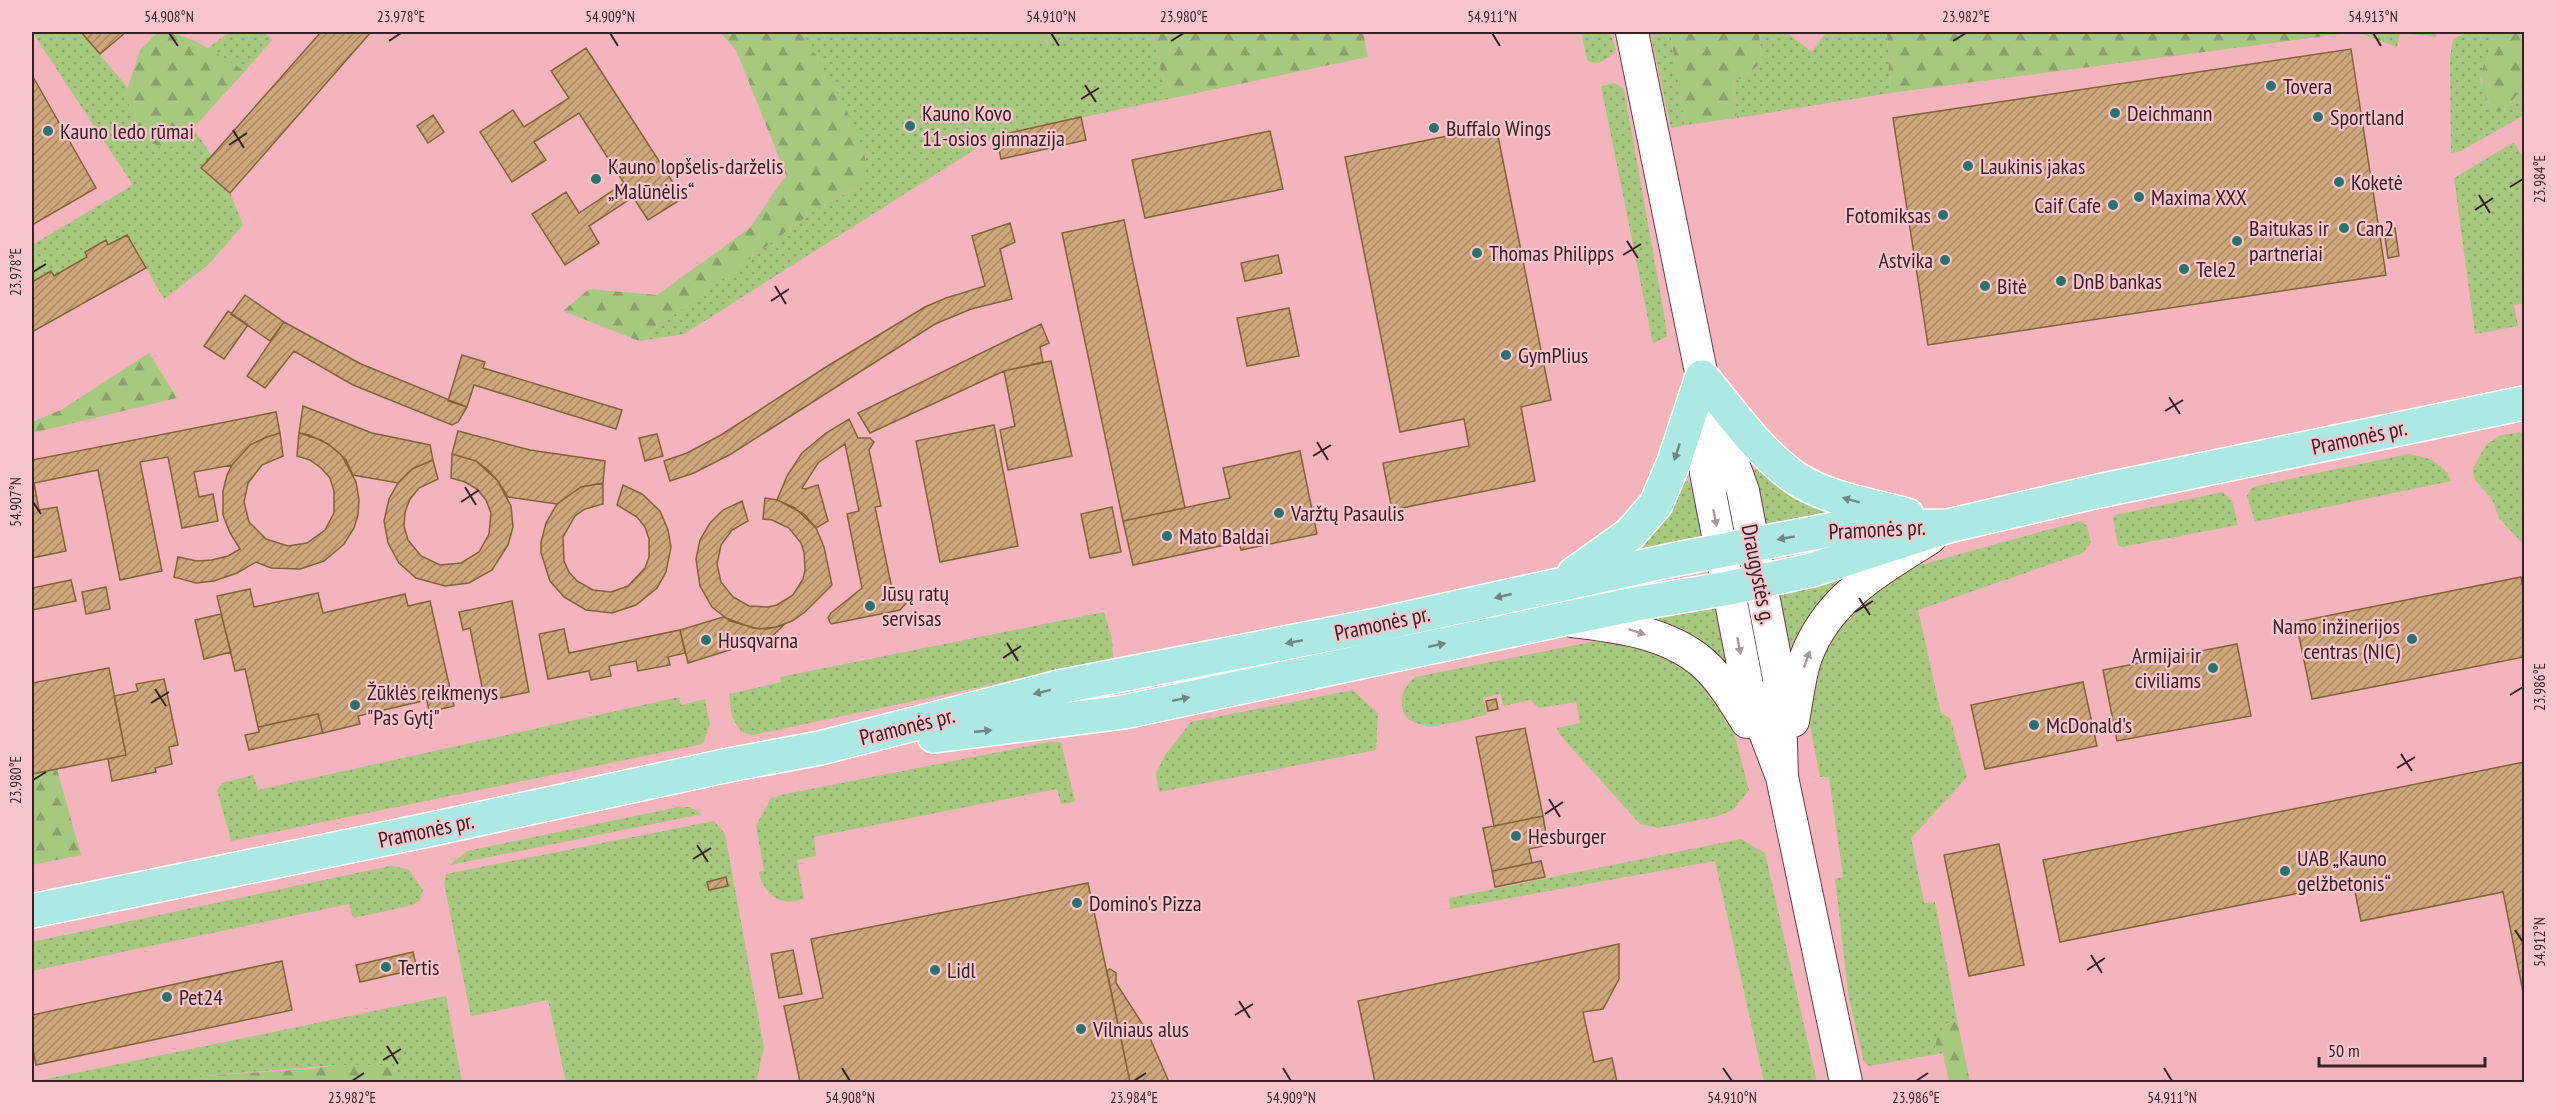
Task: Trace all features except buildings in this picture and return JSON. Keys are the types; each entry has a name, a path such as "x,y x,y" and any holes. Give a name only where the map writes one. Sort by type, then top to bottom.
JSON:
{"main road":[{"name":"Draugystės g.","path":"1632,32 1702,376 1743,491 1779,678 1782,777"},
{"name":"Draugystės g.","path":"1702,376 1706,473 1747,685 1782,777 1846,1083"},
{"path":"1702,376 1768,455 1798,480 1833,495 1948,526"},
{"path":"1560,583 1623,539 1656,504 1674,462 1702,376"},
{"name":"Pramonės pr.","path":"820,748 1006,729 1124,712 1635,604 1761,582 1812,570 1948,526 2094,492 2524,403"},
{"path":"1782,777 1806,657 1826,619 1839,602 1860,583 1948,526"},
{"name":"Pramonės pr.","path":"32,911 820,748 1059,687 1372,626 1560,583 1721,550 1845,527 1948,526"},
{"path":"1559,620 1622,627 1669,642 1687,651 1703,663 1725,687 1782,777"}],"green space":[{"path":"32,32 81,32 128,88 125,96 178,145 193,128 212,156 202,168 230,193 243,225 208,265 164,299 127,235 108,245 105,240 85,252 87,257 54,276 51,271 32,282 32,245 133,185"},
{"path":"158,32 181,35 214,51 245,71 178,145 163,149 143,138 125,96 140,50"},
{"path":"229,32 264,32 272,40 245,71 207,49"},
{"path":"720,32 802,32 839,96 856,131 867,165 863,185 818,208 639,341 563,311 589,289 657,295 750,228 786,175 736,50"},
{"name":"Kauno Kovo 11-osios gimnazija","path":"802,32 976,32 1012,43 1046,41 1068,32 1152,32 1168,99 996,136 684,334 639,341 818,208 863,185 866,159 850,119"},
{"path":"976,32 1068,32 1034,43 1011,43"},
{"path":"1152,32 1363,32 1368,57 1168,99"},
{"path":"1581,32 1610,32 1616,50 1603,61 1595,63 1587,60"},
{"path":"1650,32 1670,32 1685,125 1671,128"},
{"path":"1670,32 1759,32 1762,62 1744,77 1732,82 1737,118 1685,125"},
{"path":"1759,32 1786,32 1812,52 1826,32 1887,32 1890,93 1737,118 1732,82 1744,77 1762,62"},
{"path":"1887,32 2356,32 1890,93"},
{"path":"2356,32 2437,32 2436,37 2400,33 2397,47"},
{"path":"2468,32 2496,32 2480,80 2488,103 2524,80 2524,115 2461,151 2451,153 2450,58 2453,39"},
{"path":"2496,32 2524,32 2524,66 2520,87 2516,97 2498,112 2489,103 2482,84 2484,64"},
{"path":"1615,83 1624,89 1665,319 1667,336 1653,344 1601,86"},
{"path":"2514,142 2524,159 2524,303 2514,305 2518,326 2475,334 2454,178"},
{"path":"149,353 177,398 32,433 32,422 61,410"},
{"path":"2524,432 2523,544 2499,518 2492,499 2474,479 2473,468 2486,445 2501,435"},
{"path":"2408,454 2428,459 2439,465 2451,481 2255,522 2247,496 2251,489 2257,486"},
{"path":"1760,467 1825,509 1823,514 1765,525 1752,472"},
{"path":"1683,480 1688,481 1693,488 1704,539 1647,551 1639,544"},
{"path":"2223,492 2232,501 2238,525 2122,547 2118,545 2113,518 2115,515"},
{"path":"2080,521 2087,526 2091,542 2083,553 1918,610 1941,713 1950,718 1967,777 1911,838 1924,903 1935,902 1957,1019 1946,1024 1943,1053 1869,1066 1864,1062 1849,999 1835,879 1843,877 1829,777 1820,777 1810,726 1808,693 1836,624 1898,571"},
{"path":"1830,579 1839,586 1795,651 1789,649 1777,597 1779,594"},
{"path":"1714,606 1717,609 1729,662 1723,664 1658,622 1663,616"},
{"path":"1104,612 1112,638 1113,656 1108,660 753,735 741,732 732,717 729,694 781,682 780,677"},
{"path":"1636,639 1693,667 1730,718 1749,790 1733,810 1715,817 1658,828 1640,824 1559,734 1557,728 1580,723 1576,702 1539,708 1530,700 1503,706 1501,694 1483,698 1487,715 1438,725 1414,722 1406,716 1402,706 1404,690 1415,677 1601,640"},
{"path":"1353,690 1378,714 1376,750 1159,792 1156,774 1165,755 1191,722"},
{"path":"679,697 681,705 705,699 710,724 703,744 231,841 217,790 222,783 253,775 258,790"},
{"path":"1049,742 1061,742 1075,802 1061,804 1057,789 814,837 816,856 797,860 804,899 781,900 774,897 764,887 759,872 764,871 756,826 770,799"},
{"path":"57,769 81,855 32,865 32,774"},
{"path":"678,807 690,807 702,814 450,865 467,851"},
{"path":"714,821 725,834 764,1048 756,1082 566,1082 548,1000 471,1016 444,884 446,874"},
{"path":"1741,839 1765,853 1817,1082 1764,1082 1715,861 1450,909 1449,898"},
{"path":"390,866 408,869 423,890 420,900 413,905 353,918 349,904 32,971 32,942"},
{"path":"446,996 462,1082 409,1082 389,1065 337,1065 203,1076 190,1082 32,1082"},
{"path":"1957,1019 1970,1082 1949,1082 1943,1053 1935,1049 1941,1030"},
{"path":"337,1065 389,1065 409,1082 190,1082 203,1076"}],"place":[{"name":"Tovera","path":"2271,86"},
{"name":"Deichmann","path":"2115,113"},
{"name":"Sportland","path":"2318,117"},
{"name":"Kauno Kovo 11-osios gimnazija","path":"910,126"},
{"name":"Buffalo Wings","path":"1434,128"},
{"name":"Kauno ledo rūmai","path":"48,131"},
{"name":"Laukinis jakas","path":"1968,166"},
{"name":"Kauno lopšelis-darželis „Malūnėlis“","path":"596,179"},
{"name":"Koketė","path":"2339,182"},
{"name":"Maxima XXX","path":"2139,197"},
{"name":"Caif Cafe","path":"2113,205"},
{"name":"Fotomiksas","path":"1943,215"},
{"name":"Can2","path":"2344,228"},
{"name":"Baitukas ir partneriai","path":"2237,241"},
{"name":"Thomas Philipps","path":"1477,253"},
{"name":"Astvika","path":"1945,260"},
{"name":"Tele2","path":"2184,269"},
{"name":"DnB bankas","path":"2061,281"},
{"name":"Bitė","path":"1985,286"},
{"name":"GymPlius","path":"1506,355"},
{"name":"Varžtų Pasaulis","path":"1279,513"},
{"name":"Mato Baldai","path":"1167,536"},
{"name":"Jūsų ratų servisas","path":"870,606"},
{"name":"Namo inžinerijos centras (NIC)","path":"2412,639"},
{"name":"Husqvarna","path":"706,640"},
{"name":"Armijai ir civiliams","path":"2213,668"},
{"name":"Žūklės reikmenys \"Pas Gytį\"","path":"355,705"},
{"name":"McDonald's","path":"2034,725"},
{"name":"Hesburger","path":"1516,836"},
{"name":"UAB „Kauno gelžbetonis“","path":"2285,871"},
{"name":"Domino's Pizza","path":"1077,903"},
{"name":"Tertis","path":"386,967"},
{"name":"Lidl","path":"935,970"},
{"name":"Pet24","path":"167,997"},
{"name":"Vilniaus alus","path":"1081,1029"}]}
